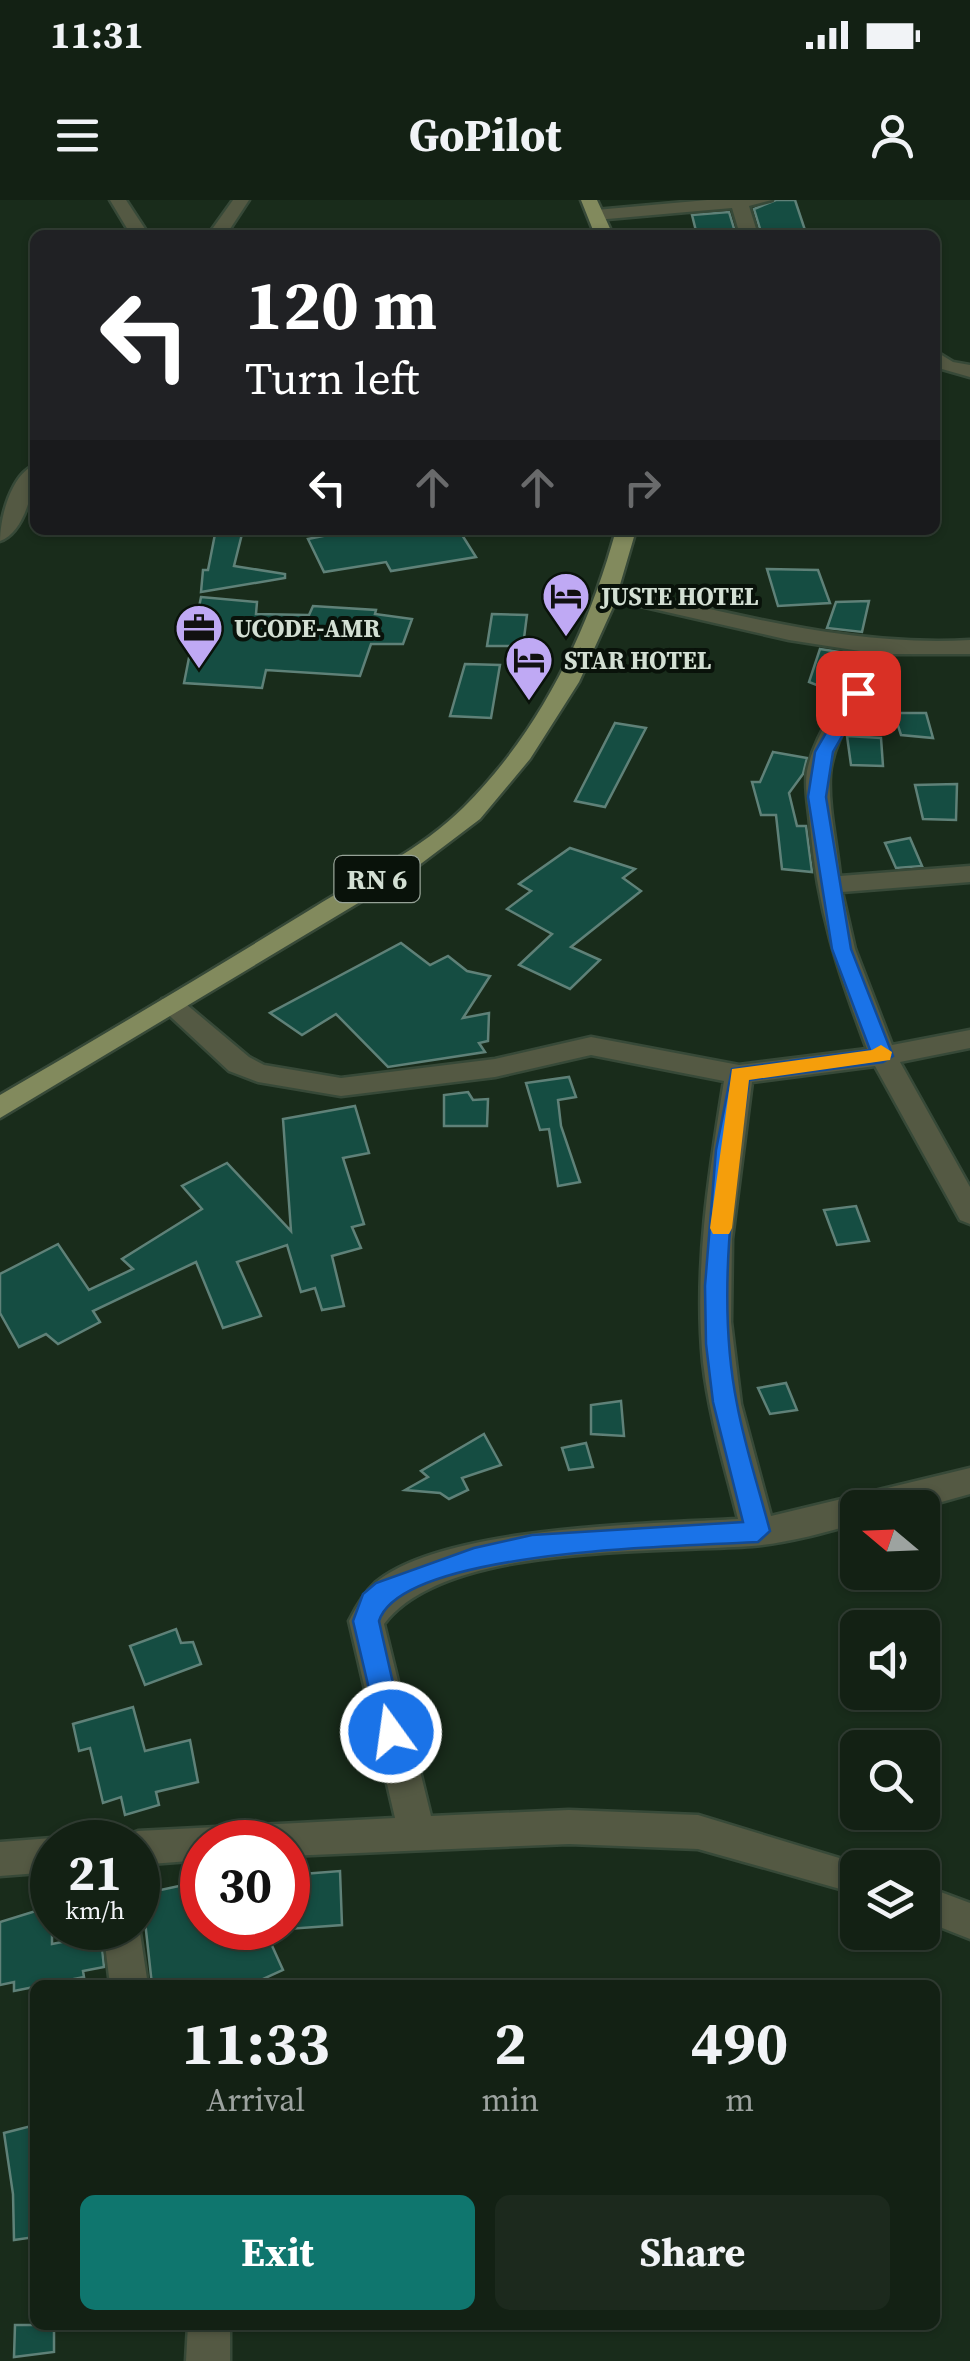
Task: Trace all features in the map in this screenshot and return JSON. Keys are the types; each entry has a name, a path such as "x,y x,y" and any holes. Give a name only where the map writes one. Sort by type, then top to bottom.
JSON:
{"main road":[{"name":"RN 6","path":"0,1108 437,842 470,815 530,742 609,592 625,535"}],"street":[{"path":"118,200 137,230"},
{"path":"221,230 241,200"},
{"path":"593,207 764,200"},
{"path":"739,202 748,230"},
{"path":"940,361 947,367 970,371"},
{"path":"2,530 30,480"},
{"path":"609,592 872,647 926,652 970,647"},
{"path":"872,647 864,679 835,728 818,773 828,885 842,949 883,1056 970,1213"},
{"path":"828,885 970,874"},
{"path":"171,1005 238,1064 282,1080 340,1086 385,1084 495,1068 591,1046 739,1074 883,1056 970,1039"},
{"path":"739,1074 727,1150 717,1286 718,1344 724,1402 758,1531"},
{"path":"936,1490 970,1481"},
{"path":"417,1834 366,1621 372,1602 385,1590 474,1558 532,1546 758,1531 840,1514"},
{"path":"310,1838 569,1827 698,1832 840,1872"},
{"path":"0,1859 30,1857"},
{"path":"940,1909 970,1921"},
{"path":"125,1950 128,1980"},
{"path":"208,2361 209,2330"}],"building":[{"path":"776,200 795,200 805,230 760,230 754,209"},
{"path":"729,212 734,230 696,230 692,215"},
{"path":"215,535 242,535 234,566 285,574 285,578 201,592 203,570 208,570"},
{"path":"328,535 462,535 476,557 391,571 386,562 324,572 308,539"},
{"path":"767,569 818,570 830,603 778,606"},
{"path":"201,597 257,602 256,614 309,615 313,606 376,610 375,614 412,619 403,644 371,644 360,676 266,670 262,688 184,683"},
{"path":"869,601 862,632 827,628 836,602"},
{"path":"492,614 527,615 523,646 487,646"},
{"path":"820,649 853,654 853,660 834,660 819,686 809,682"},
{"path":"465,664 500,665 491,718 450,716"},
{"path":"894,713 926,713 933,738 901,735"},
{"path":"615,723 646,728 605,807 575,801"},
{"path":"847,736 881,738 883,766 851,765"},
{"path":"773,752 807,758 803,774 789,793 797,826 806,826 812,872 782,869 776,815 761,815 752,782 760,782"},
{"path":"957,784 956,820 923,819 915,785"},
{"path":"910,838 922,866 896,868 885,843"},
{"path":"570,848 635,869 623,878 641,891 571,947 600,960 570,989 519,965 552,934 507,909 531,891 519,884"},
{"path":"401,943 430,965 448,956 467,971 490,976 463,1018 489,1013 488,1041 479,1043 485,1052 388,1067 336,1014 302,1035 270,1013"},
{"path":"569,1077 576,1097 558,1100 561,1126 580,1182 558,1186 549,1129 540,1130 526,1083"},
{"path":"468,1092 473,1100 488,1099 487,1126 444,1126 444,1095"},
{"path":"355,1106 369,1153 343,1158 364,1224 352,1227 361,1248 332,1256 344,1306 322,1310 315,1288 301,1292 287,1245 237,1262 261,1316 223,1328 196,1262 93,1311 100,1322 58,1344 46,1334 19,1347 0,1313 0,1274 58,1244 89,1290 133,1269 122,1259 202,1209 182,1186 227,1163 291,1231 283,1119"},
{"path":"856,1206 869,1241 837,1245 824,1210"},
{"path":"786,1383 797,1410 770,1414 758,1388"},
{"path":"621,1401 624,1436 591,1434 591,1405"},
{"path":"484,1434 501,1465 462,1478 468,1490 449,1499 440,1493 405,1490 428,1477 421,1471"},
{"path":"586,1443 593,1467 569,1470 562,1448"},
{"path":"176,1629 181,1643 193,1642 201,1664 145,1685 130,1646"},
{"path":"133,1707 145,1751 190,1740 198,1782 156,1792 159,1805 125,1815 121,1797 103,1803 90,1748 79,1751 73,1724"},
{"path":"340,1871 342,1925 310,1927 310,1873"},
{"path":"180,1886 180,1950 274,1950 283,1970 261,1980 151,1980 148,1950 160,1950 160,1890"},
{"path":"30,1913 30,1950 102,1950 104,1967 83,1971 84,1977 30,1980 30,1988 14,1991 14,1982 0,1985 0,1922"},
{"path":"30,2126 30,2238 14,2240 13,2194 4,2133"},
{"path":"15,2325 30,2325 30,2330 54,2330 54,2352 14,2357"}],"slow traffic":[{"path":"721,1228 727,1150 739,1074 883,1056 881,1052"}],"place":[{"name":"JUSTE HOTEL","path":"566,638"},
{"name":"UCODE-AMR","path":"199,670"},
{"name":"STAR HOTEL","path":"529,702"}],"route":[{"path":"391,1732 366,1621 372,1602 385,1590 414,1576 474,1558 532,1546 758,1531 724,1402 718,1344 717,1286 727,1150 739,1074 883,1056 842,949 828,885 817,797 824,752 858,693"}]}
